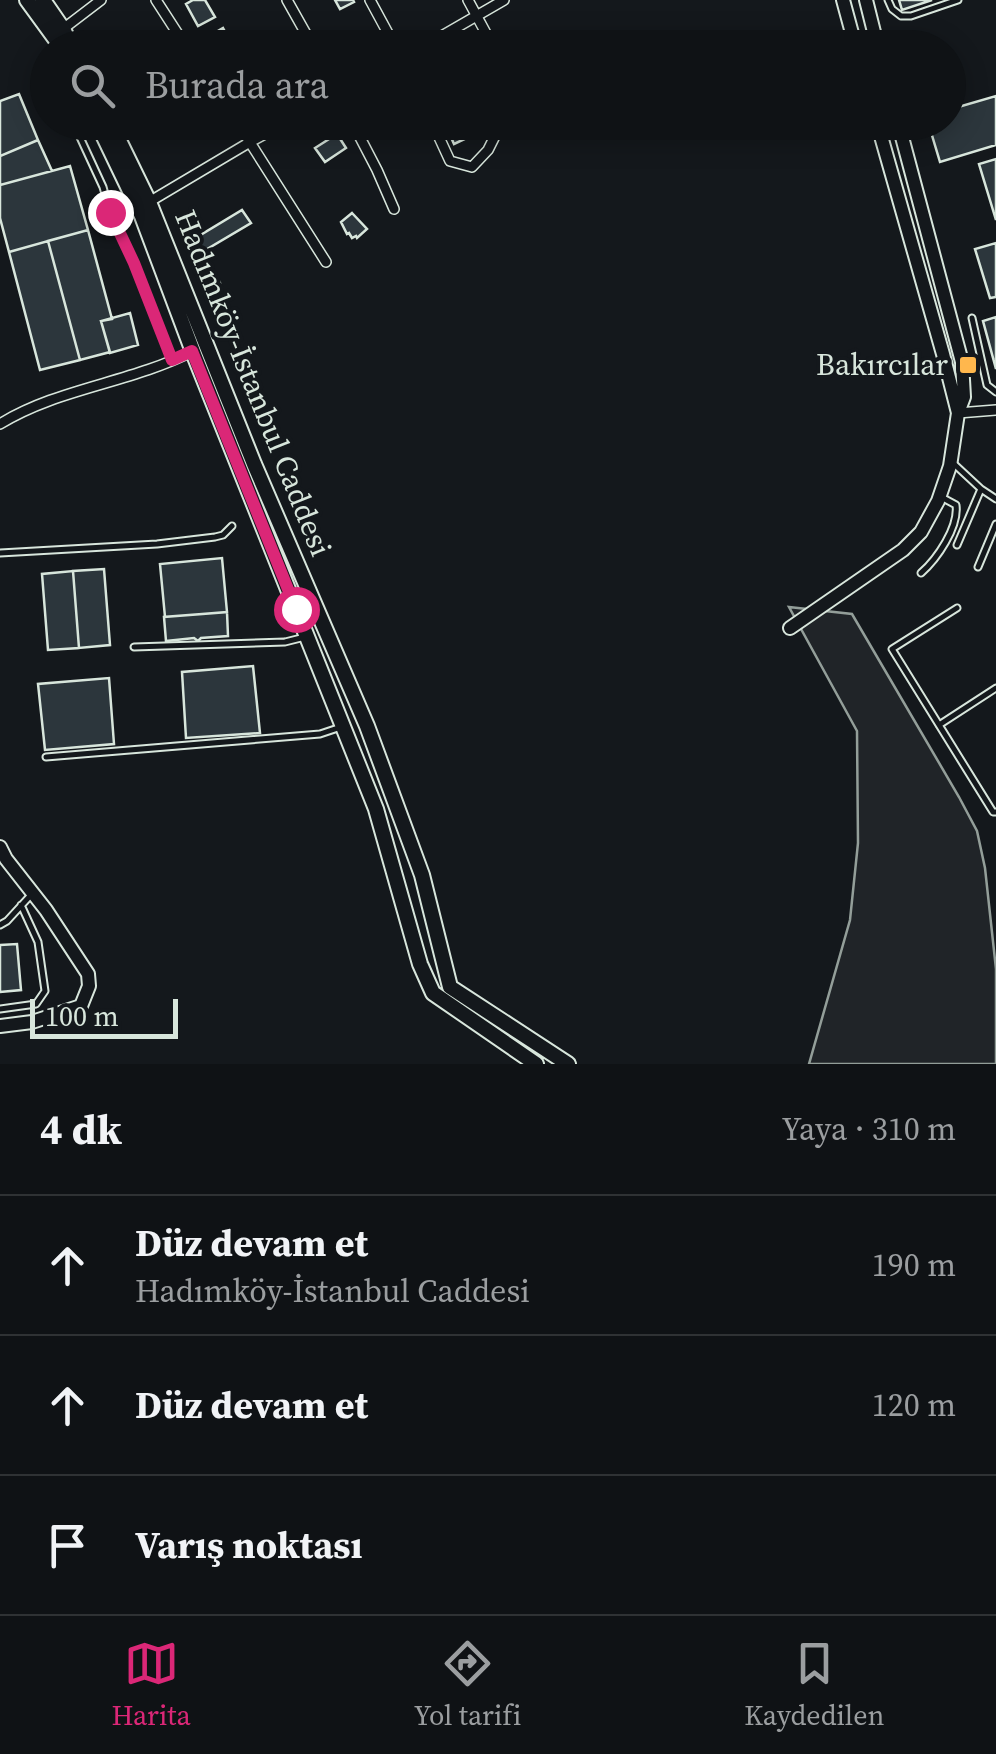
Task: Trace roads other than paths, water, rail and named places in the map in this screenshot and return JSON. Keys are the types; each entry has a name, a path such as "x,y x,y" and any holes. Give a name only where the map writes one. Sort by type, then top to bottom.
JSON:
{"main road":[{"path":"27,0 49,30"},
{"path":"43,0 63,29"},
{"name":"Hadımköy-İstanbul Caddesi","path":"106,140 142,216 192,351 376,808 420,964 433,993 536,1064"},
{"name":"Hadımköy-İstanbul Caddesi","path":"119,140 149,202 254,464 367,726 422,876 450,987 568,1064"}],"street":[{"path":"63,29 101,0"},
{"path":"156,0 175,30"},
{"path":"287,0 304,30"},
{"path":"370,0 386,30"},
{"path":"468,0 484,30"},
{"path":"452,30 504,0"},
{"path":"842,0 851,30"},
{"path":"866,0 874,30"},
{"path":"149,202 254,140"},
{"path":"361,140 394,209"},
{"path":"440,140 450,161 472,168 493,140"},
{"path":"882,140 958,413"},
{"path":"790,628 903,550 921,532 940,496 950,461 965,387 962,362 903,140"},
{"path":"250,142 326,262"},
{"path":"0,424 24,409 192,351"},
{"path":"958,413 996,410"},
{"path":"0,847 88,974 89,986 80,1006 32,1022 0,1026"}],"lane":[{"path":"888,0 901,16 958,0"},
{"path":"81,140 172,360"},
{"path":"972,318 987,385 996,392"},
{"path":"950,461 996,500"},
{"path":"958,546 981,490"},
{"path":"921,573 942,550 957,513 956,505 940,496"},
{"path":"978,566 996,524"},
{"path":"0,552 157,544 215,537 232,526"},
{"path":"957,608 892,649 994,812 996,822"},
{"path":"134,647 286,642 307,636"},
{"path":"939,725 996,688"},
{"path":"46,756 320,734 343,726"},
{"path":"0,925 32,892"},
{"path":"0,1009 36,1004 45,991 38,942 21,905"}],"place":[{"name":"Bakırcılar","path":"968,365"}]}
